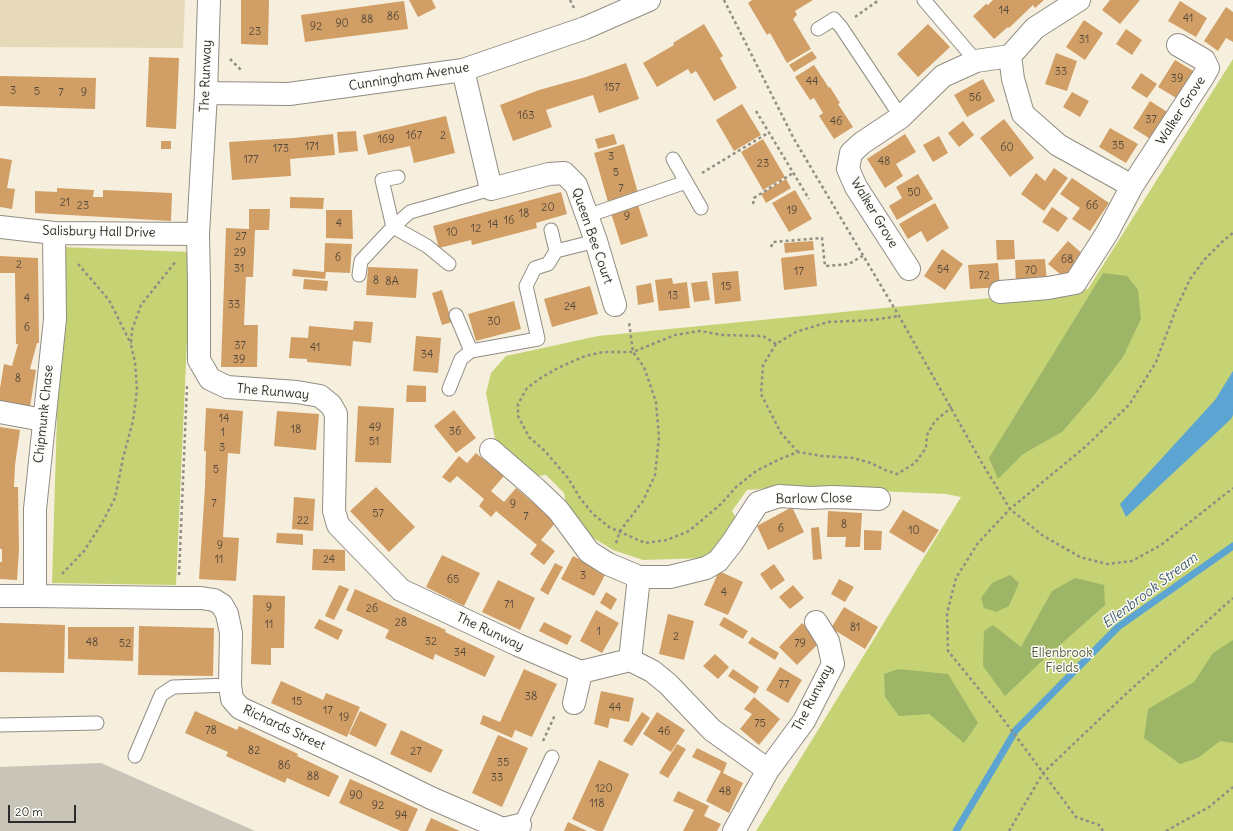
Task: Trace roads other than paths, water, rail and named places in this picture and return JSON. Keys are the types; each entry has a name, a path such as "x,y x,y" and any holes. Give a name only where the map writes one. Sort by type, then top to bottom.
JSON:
{"street":[{"name":"The Runway","path":"209,0 206,93 198,234 199,360 210,380 227,387 297,392 320,396 331,405 336,414 334,511 338,525 401,590 518,645 581,672"},
{"name":"Cunningham Avenue","path":"206,93 289,94 463,70 585,28 648,0"},
{"path":"1078,0 1035,28 1010,56 1013,79 1023,114 1058,145 1132,186"},
{"name":"Walker Grove","path":"1000,292 1048,288 1075,283 1107,233 1132,186 1203,78 1208,68 1204,60 1178,45"},
{"name":"Walker Grove","path":"909,269 856,187 848,168 851,153 862,143 901,117 942,76 976,61 1010,56"},
{"path":"463,70 491,189"},
{"name":"Queen Bee Court","path":"491,189 549,174 564,174 576,185 596,241 615,305"},
{"name":"Salisbury Hall Drive","path":"0,226 54,241 198,234"},
{"name":"Chipmunk Chase","path":"35,596 35,509 43,420 55,319 54,241"},
{"path":"0,412 43,420"},
{"name":"Barlow Close","path":"491,450 558,510 589,552 608,564 640,577 670,577 706,568 718,561 732,543 758,503 779,496 879,499"},
{"path":"630,660 640,577"},
{"name":"Richards Street","path":"0,596 201,598 214,600 222,605 227,614 231,633 230,685 232,699 240,708 431,798 504,829 521,828"},
{"name":"The Runway","path":"734,831 768,770 804,721 833,664 828,641 816,622"},
{"path":"574,703 581,672 630,660 652,671 668,684 712,730 768,770"}],"lane":[{"path":"924,0 976,61"},
{"path":"818,30 834,19 901,117"},
{"path":"673,159 701,208"},
{"path":"398,177 382,180 393,227 427,246 449,264"},
{"path":"587,216 686,182"},
{"path":"359,275 361,261 393,227 410,212 491,189"},
{"path":"551,230 556,251"},
{"path":"449,389 461,359 471,350 538,339 526,286 535,268 548,264 556,251 596,241"},
{"path":"456,315 471,350"},
{"path":"135,756 161,695 173,687 230,685"},
{"path":"0,725 97,723"},
{"path":"521,828 552,757"}],"water":[{"path":"1233,371 1233,415 1231,419 1126,517 1120,504 1215,400"}],"waterway":[{"name":"Ellenbrook Stream","path":"956,831 1016,730 1118,627 1233,546"}],"park label":[{"name":"Ellenbrook Fields","path":"1062,660"}]}
